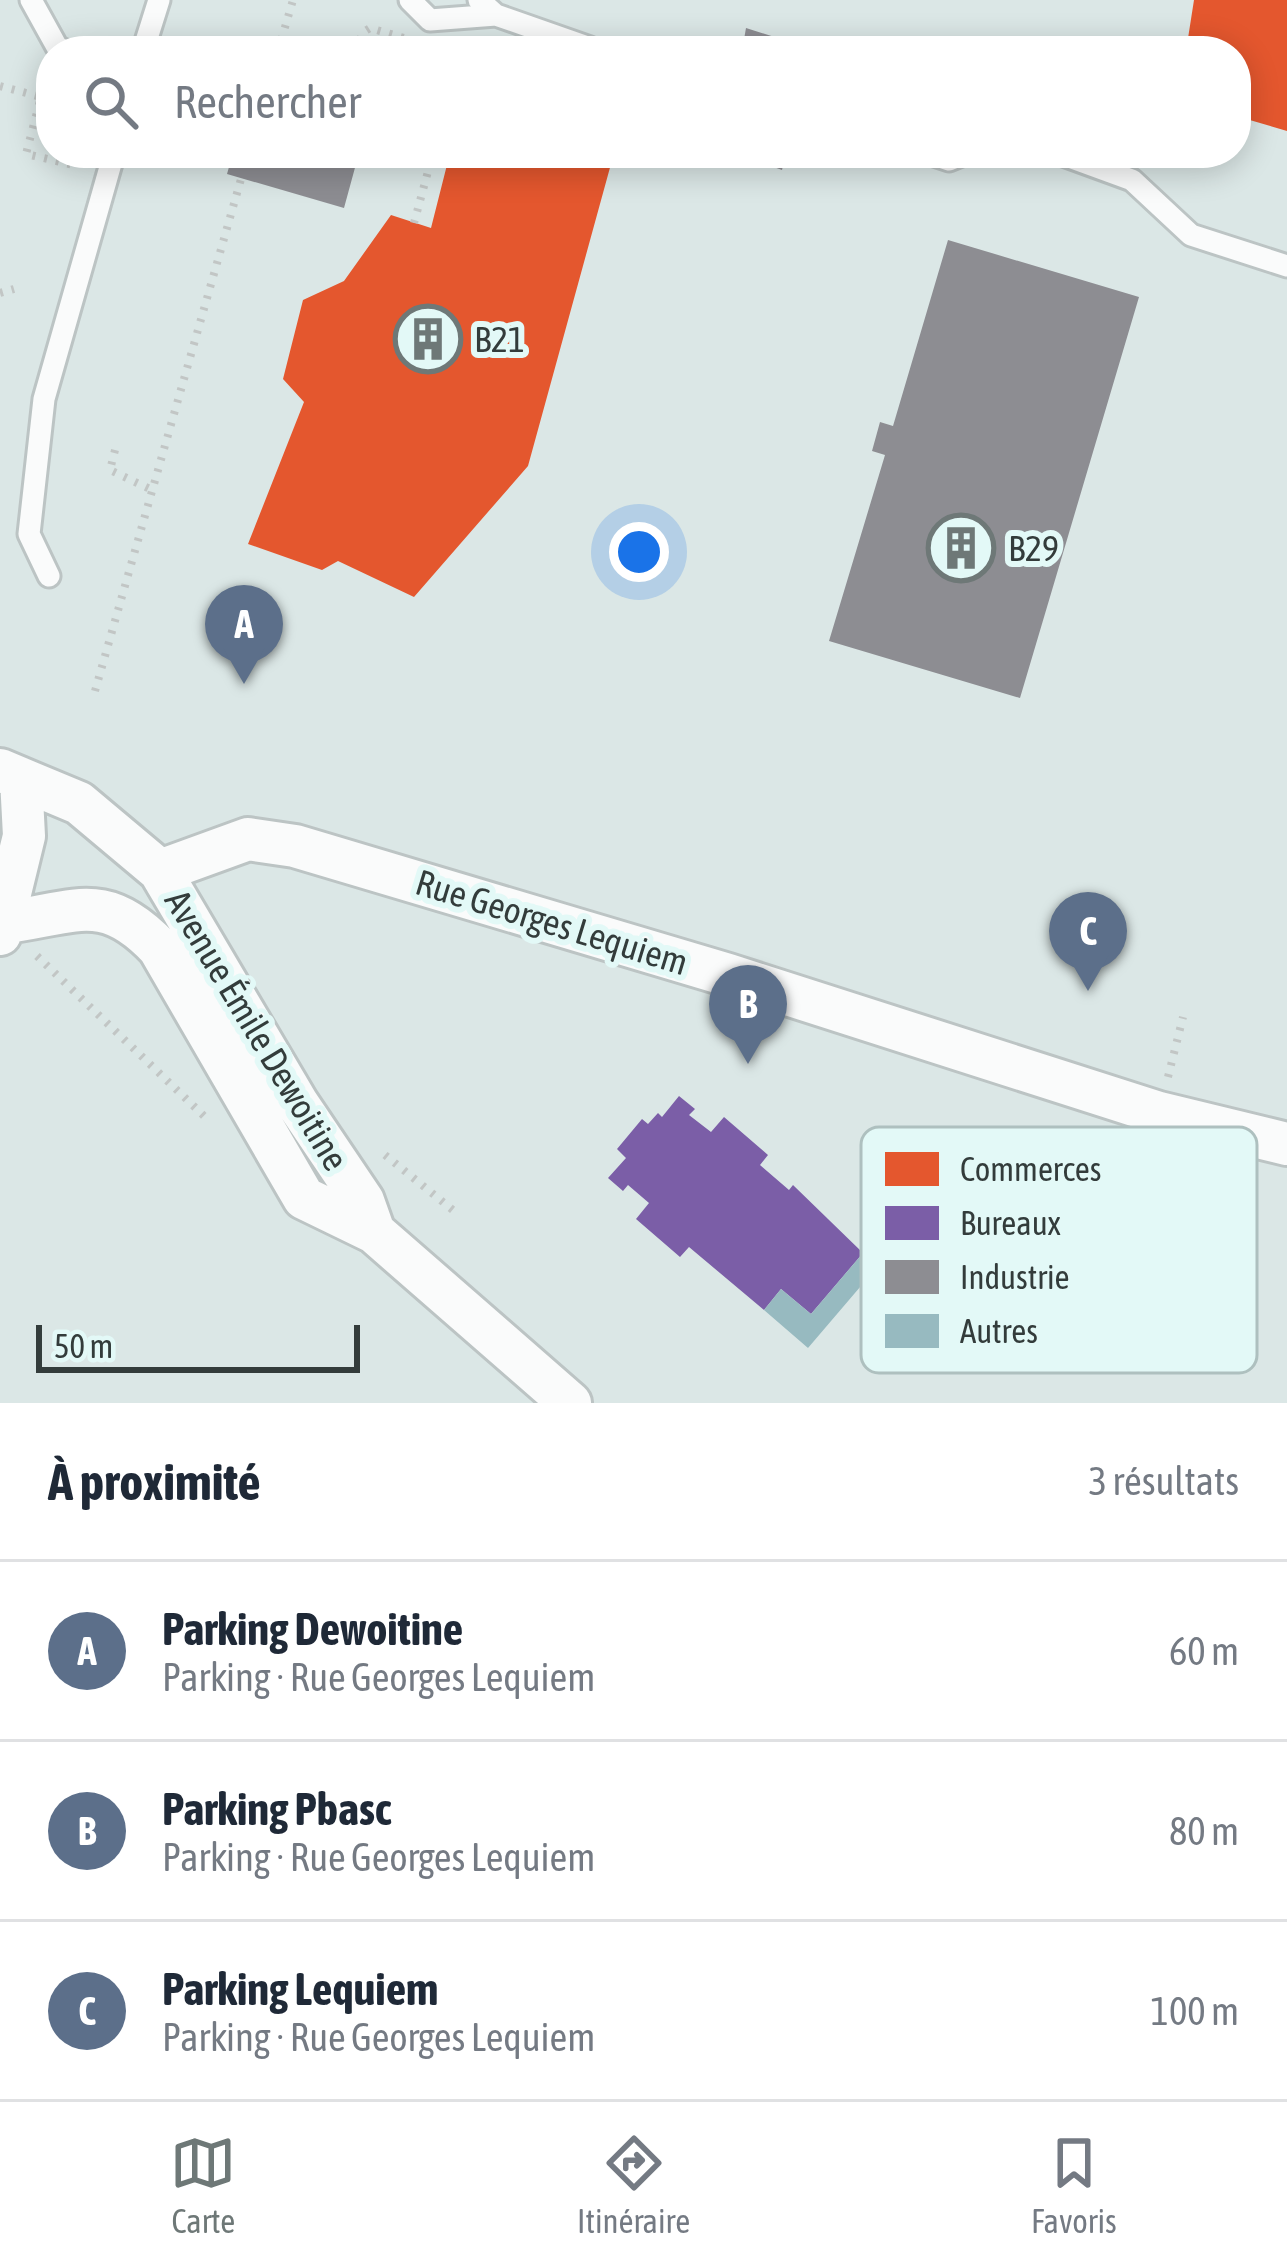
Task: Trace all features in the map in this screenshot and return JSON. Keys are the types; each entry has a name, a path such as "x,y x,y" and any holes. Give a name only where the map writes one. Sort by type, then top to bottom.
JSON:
{"street":[{"name":"Avenue Émile Dewoitine","path":"10,774 79,803 160,872 297,1103 363,1201 374,1232"},
{"path":"9,940 24,836 10,774"},
{"name":"Rue Georges Lequiem","path":"160,872 248,839 296,846 1217,1127"},
{"name":"Avenue Émile Dewoitine","path":"9,940 87,908 130,919 159,948 304,1198 374,1232 570,1403"},
{"name":"Rue Georges Lequiem","path":"1257,1137 1287,1144"}],"lane":[{"path":"32,0 51,36"},
{"path":"148,36 160,0"},
{"path":"410,0 430,20 492,5 563,36"},
{"path":"49,576 29,534 44,399 110,168"},
{"path":"1099,168 1132,180 1191,235 1287,266"}],"path":[{"path":"282,36 292,0"},
{"path":"361,36 370,28 395,36"},
{"path":"0,86 36,96"},
{"path":"36,116 26,154 36,157"},
{"path":"415,223 430,168"},
{"path":"94,691 242,178"},
{"path":"0,293 14,289"},
{"path":"116,450 110,470 152,490"},
{"path":"9,940 35,954 210,1122"},
{"path":"1160,1113 1184,1017"}],"building: Commerces":[{"path":"1194,0 1287,0 1287,131 1251,120 1251,36 1188,36"},
{"name":"B21","path":"446,168 610,168 528,466 414,597 338,561 322,570 248,544 304,402 283,379 303,300 344,281 391,215 431,228"}],"building: Bureaux":[{"path":"679,1096 695,1109 689,1115 711,1132 724,1117 768,1155 760,1165 789,1190 793,1185 861,1251 811,1314 781,1289 764,1310 689,1247 680,1257 636,1219 649,1203 628,1185 623,1191 608,1178 626,1158 617,1149 642,1119 648,1124 658,1113 662,1117"}],"building: Industrie":[{"path":"746,28 771,36 745,36"},
{"path":"229,168 355,168 344,208 227,174"},
{"name":"B29","path":"948,240 1139,297 1020,698 829,641 885,455 872,451 880,422 893,426"}],"building: Autres":[{"path":"861,1255 861,1286 808,1348 764,1310 781,1289 811,1314"}],"place":[{"name":"B21","path":"428,339"},
{"name":"B29","path":"961,548"},
{"name":"Parking Dewoitine","path":"244,684"},
{"name":"Parking Lequiem","path":"1088,991"},
{"name":"Parking Pbasc","path":"748,1064"}]}
